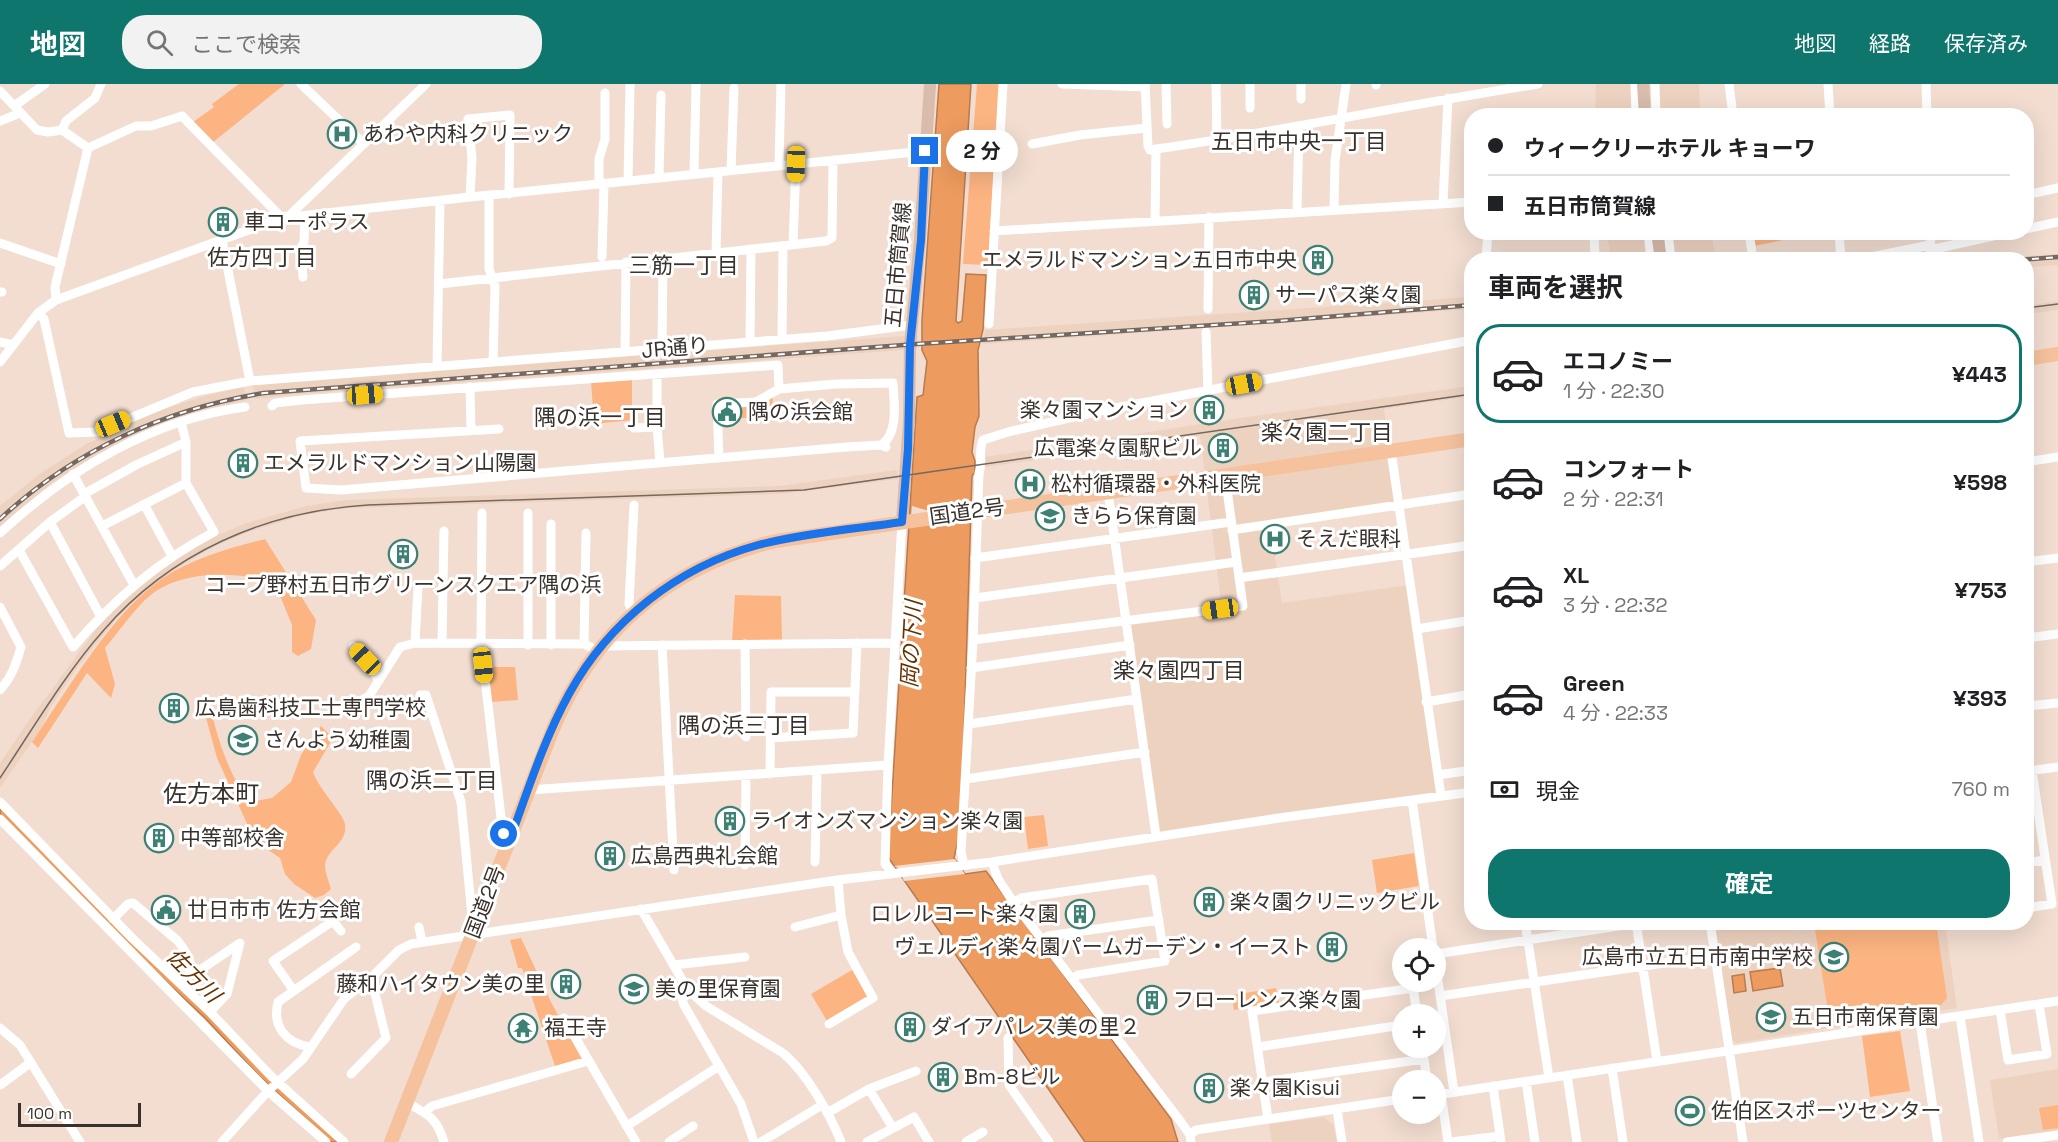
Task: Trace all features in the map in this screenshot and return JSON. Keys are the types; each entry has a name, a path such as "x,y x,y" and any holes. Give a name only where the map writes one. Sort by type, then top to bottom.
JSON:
{"highway":[{"path":"2034,358 2058,354"},
{"name":"国道2号","path":"391,1142 560,711 578,678 599,649 633,613 687,574 739,551 776,541 1464,440"}],"main road":[{"name":"五日市筒賀線","path":"906,521 910,345 921,240 930,84"},
{"path":"1643,84 1644,108"}],"street":[{"path":"0,121 17,110 45,84"},
{"path":"62,130 66,121 95,98 101,84"},
{"path":"301,84 364,144"},
{"path":"0,362 38,313 56,300 290,215 426,84"},
{"path":"628,181 630,84"},
{"path":"694,174 696,84"},
{"path":"779,165 781,84"},
{"path":"989,324 1003,84"},
{"path":"1062,84 1145,85 1148,148 1156,149 1217,141 1448,98 1538,84"},
{"path":"1166,84 1167,124"},
{"path":"1216,84 1217,141"},
{"path":"1250,84 1250,108"},
{"path":"1300,84 1301,99"},
{"path":"1334,209 1335,161 1346,84"},
{"path":"1467,84 1469,95"},
{"path":"1635,84 1636,108"},
{"path":"1655,84 1656,108"},
{"path":"1729,84 1732,108"},
{"path":"1828,84 1830,108"},
{"path":"1926,84 1927,108"},
{"path":"731,170 734,88"},
{"path":"0,91 37,130 48,132 62,130 88,148"},
{"path":"602,257 602,184 599,159 605,139 605,93"},
{"path":"659,178 661,95"},
{"path":"1443,203 1448,98"},
{"path":"470,197 472,158 468,119 510,115 509,194"},
{"path":"88,148 136,126 151,126 182,116 282,218"},
{"path":"1297,212 1299,127"},
{"path":"1032,144 1080,135 1147,128"},
{"path":"56,300 55,287 88,148"},
{"path":"1155,221 1156,149"},
{"path":"282,218 925,151"},
{"path":"439,284 783,246 832,238 833,160"},
{"path":"793,244 796,164"},
{"path":"716,253 718,172"},
{"path":"2034,193 2058,188"},
{"path":"489,196 489,269 495,286 493,362"},
{"path":"437,366 440,201"},
{"path":"994,231 1464,202"},
{"path":"303,278 301,248 304,242 305,216"},
{"path":"1208,309 1209,217"},
{"path":"2034,227 2058,222"},
{"path":"222,240 250,381"},
{"path":"1930,252 1979,240"},
{"path":"0,243 61,264"},
{"path":"782,339 783,246"},
{"path":"750,342 751,249"},
{"path":"662,350 663,259"},
{"path":"625,352 626,262"},
{"name":"JR通り","path":"38,313 44,319 69,433 97,432 193,392 250,381 662,350 912,325"},
{"path":"1206,332 1208,392"},
{"path":"0,342 13,345"},
{"path":"962,865 975,598 975,511 981,466 981,446 986,438 1100,411 1464,342"},
{"path":"272,406 275,403 302,400 778,366 779,389"},
{"path":"657,374 657,427 660,462"},
{"path":"499,429 300,441 306,488 341,490 660,462 719,458 884,446 891,436 894,411 893,383 836,384 779,389 756,402 717,404 719,458"},
{"path":"470,387 471,430"},
{"path":"0,533 20,514 73,474 116,450 181,422 245,407"},
{"path":"894,411 910,411"},
{"path":"19,550 73,647 100,615 134,585 172,556 214,532 186,483 186,442 181,422"},
{"path":"634,428 657,427"},
{"path":"0,566 50,522 83,498 84,494 136,465 186,442"},
{"path":"1391,451 1441,796"},
{"path":"2034,461 2058,457"},
{"path":"73,474 134,585"},
{"path":"973,640 1243,606 1225,475"},
{"path":"102,526 186,483"},
{"path":"1108,492 1156,836"},
{"path":"975,558 1464,495"},
{"path":"144,504 172,556"},
{"path":"633,613 630,604 634,505"},
{"path":"482,513 481,644 502,826 509,842"},
{"path":"528,513 528,645"},
{"path":"895,873 885,864 888,765 895,643 906,521"},
{"path":"50,522 100,615"},
{"path":"551,524 551,645"},
{"path":"442,643 444,531"},
{"path":"584,644 586,533"},
{"path":"1239,578 1464,546"},
{"path":"2034,561 2058,558"},
{"path":"975,598 1236,561"},
{"path":"415,643 418,586"},
{"path":"0,607 21,646 14,672 0,690"},
{"path":"1417,629 1464,621"},
{"path":"2034,637 2058,634"},
{"path":"339,709 362,701 369,696 400,647 415,643 584,644 599,649 662,645 895,643"},
{"path":"770,738 853,733 857,643"},
{"path":"745,644 746,737"},
{"path":"662,645 674,870"},
{"path":"971,668 1130,645"},
{"path":"353,646 365,659 379,681"},
{"path":"770,774 771,692 854,692"},
{"path":"420,695 426,695 461,802 473,914 472,934"},
{"path":"1426,702 1464,695"},
{"path":"969,724 1137,699"},
{"path":"2034,706 2058,704"},
{"path":"966,779 1144,752"},
{"path":"529,790 888,765"},
{"path":"2034,770 2058,766"},
{"path":"815,862 817,771"},
{"path":"1438,775 1464,771"},
{"path":"745,865 746,776"},
{"path":"222,1142 268,1090 303,1059 342,1002 399,950 411,944 838,880 992,862 1156,836 1464,793"},
{"path":"2034,796 2055,904 2034,907"},
{"path":"1412,800 1431,938"},
{"path":"0,802 84,906 174,992 268,1090 344,1142"},
{"path":"2034,816 2038,816"},
{"path":"0,819 37,848 210,1012 278,1083 326,1142"},
{"path":"2034,861 2045,860"},
{"path":"992,862 998,879 1014,903 1190,1138 1196,1130 1392,1101"},
{"path":"1014,903 1021,898 1152,879 1165,961 1078,975 1072,979"},
{"path":"829,1024 873,998 848,952 841,915 838,880"},
{"path":"113,919 128,904 136,905 178,941 192,967 191,972 180,983"},
{"path":"641,909 688,990 706,1006 783,1053 792,1061 825,1109 841,1142"},
{"path":"795,927 841,915"},
{"path":"1043,940 1048,936 1159,920"},
{"path":"294,991 273,961 333,921 340,931"},
{"path":"419,927 422,942"},
{"path":"1526,930 1549,1078"},
{"path":"1446,952 1593,930"},
{"path":"1640,930 1657,1061"},
{"path":"1711,930 1743,1142"},
{"path":"192,967 200,970 240,943 227,994 210,1012"},
{"path":"310,1047 290,1041 281,1031 276,1011 278,1002 356,947"},
{"path":"674,965 745,957"},
{"path":"1440,996 1705,957"},
{"path":"356,1073 387,1038 371,977"},
{"path":"1268,1119 1252,1011 1413,988 1415,1004"},
{"path":"688,990 682,999 684,1005 741,1104 754,1142"},
{"path":"1439,992 1454,1092"},
{"path":"1446,1093 2058,1001"},
{"path":"2000,1010 2008,1060 2047,1054 2039,1004"},
{"path":"1960,1016 1979,1142"},
{"path":"564,1018 636,1142"},
{"path":"1920,1022 1938,1142"},
{"path":"1258,1047 1392,1027"},
{"path":"0,1028 20,1045 80,1142"},
{"path":"1008,1038 1010,1085 1049,1142"},
{"path":"1263,1082 1424,1059 1426,1070"},
{"path":"425,1112 432,1106 588,1061"},
{"path":"0,1085 30,1063"},
{"path":"627,1126 719,1065"},
{"path":"1612,1068 1623,1142"},
{"path":"761,1142 868,1089 916,1071"},
{"path":"1567,1075 1577,1142"},
{"path":"1526,1081 1535,1142"},
{"path":"1445,1124 1449,1142 1501,1139 1493,1086"},
{"path":"868,1089 893,1128"},
{"path":"406,1103 425,1112 439,1126 444,1142"},
{"path":"1337,1109 1342,1142"},
{"path":"867,1142 914,1117 929,1142"},
{"path":"669,1142 693,1126"},
{"path":"966,1142 983,1132"},
{"path":"2007,1142 2058,1135"}],"shaded area":[{"path":"239,84 285,84 212,143 193,122 214,107 212,104"},
{"path":"977,84 999,84 988,265 963,264"},
{"path":"1596,84 1699,84 1700,108 1595,108"},
{"path":"1608,240 1712,240 1715,252 1610,252"},
{"path":"1754,240 1783,240 1754,246"},
{"path":"2058,254 2058,265 2034,267 2034,256"},
{"path":"1464,297 1464,310 983,344 985,330"},
{"path":"2058,301 2058,310 2034,313 2034,305"},
{"path":"918,335 917,349 255,399 253,385 299,380"},
{"path":"632,378 632,420 594,424 591,381"},
{"path":"244,387 247,400 211,408 160,425 95,455 50,484 0,526 0,506 41,473 88,443 155,412 208,395"},
{"path":"1464,387 1464,397 1384,409 1398,505 1270,524 1282,603 1408,585 1442,795 1156,836 1127,621 1222,609 1200,436 979,468 978,458"},
{"path":"773,397 772,418 750,421 749,418 734,418 733,406"},
{"path":"897,470 898,479 781,494 348,508 308,514 250,531 213,547 179,567 146,591 117,618 79,665 50,708 42,727 0,788 0,763 97,628 126,598 174,560 209,539 247,523 306,506 347,500 780,486"},
{"path":"265,539 316,620 311,649 298,656 292,652 292,625 274,581 240,576 205,575 171,583 156,591 143,602 105,648 115,684 111,698 87,673 38,748 32,742 108,631 144,593 163,578 199,559"},
{"path":"735,595 781,596 782,640 732,641"},
{"path":"486,667 515,667 518,700 491,702"},
{"path":"211,708 225,757 249,802 272,798 291,782 301,755 321,726 333,738 313,772 345,824 343,836 326,860 325,868 331,889 324,895 315,898 294,884 285,874 280,858 255,841 217,758 205,714"},
{"path":"1044,815 1048,846 1028,849 1024,817"},
{"path":"1414,853 1419,886 1377,893 1372,860"},
{"name":"広島市立五日市南中学校","path":"1715,930 1946,930 1957,1008 1736,1043 1732,1040"},
{"path":"1815,930 1937,930 1947,998 1941,1005 1830,1024"},
{"path":"521,938 582,1060 556,1069 522,968 518,968 510,940"},
{"path":"852,970 868,996 827,1021 811,994"},
{"path":"1276,988 1279,1003 1234,1010 1232,995"},
{"path":"1900,1031 1910,1091 1870,1097 1862,1036"},
{"path":"2058,1069 2058,1130 1999,1139 1990,1080"},
{"path":"2058,1105 2058,1128 2043,1130 2039,1108"},
{"path":"1323,1117 1333,1124 1337,1142 1272,1142 1269,1124"}],"water":[{"name":"岡の下川","path":"939,84 971,84 956,321 958,323 962,321 966,274 986,275 983,330 978,350 979,416 975,427 972,452 975,472 972,476 961,828 954,858 965,874 986,871 1171,1119 1178,1142 1085,1142 888,857 917,397 923,395 927,361 922,350 922,320"},
{"path":"0,807 338,1142 331,1142 258,1075 205,1018 126,944 0,814"},
{"path":"1780,968 1783,986 1753,991 1750,972"},
{"path":"1744,974 1746,991 1734,993 1732,976"}],"pier":[{"path":"973,504 972,518 910,527 912,506 926,510"},
{"path":"955,859 965,874 904,881 898,868 894,866"}],"tram line":[{"path":"2034,307 2058,304"},
{"path":"0,778 75,665 129,603 158,579 189,558 222,541 293,516 368,505 804,490 1464,395"}],"railway":[{"path":"2034,259 2058,257"},
{"path":"0,519 58,473 122,436 191,410 264,393 1464,306"}],"place":[{"name":"あわや内科クリニック","path":"342,134"},
{"name":"車コーポラス","path":"223,222"},
{"name":"エメラルドマンション五日市中央","path":"1318,260"},
{"name":"サーパス楽々園","path":"1254,295"},
{"name":"楽々園マンション","path":"1209,410"},
{"name":"隅の浜会館","path":"727,412"},
{"name":"広電楽々園駅ビル","path":"1223,448"},
{"name":"エメラルドマンション山陽園","path":"243,463"},
{"name":"松村循環器・外科医院","path":"1030,484"},
{"name":"きらら保育園","path":"1050,516"},
{"name":"そえだ眼科","path":"1275,539"},
{"name":"コープ野村五日市グリーンスクエア隅の浜","path":"403,554"},
{"name":"広島歯科技工士専門学校","path":"174,708"},
{"name":"さんよう幼稚園","path":"243,740"},
{"name":"ライオンズマンション楽々園","path":"730,821"},
{"name":"中等部校舎","path":"159,838"},
{"name":"広島西典礼会館","path":"610,856"},
{"name":"楽々園クリニックビル","path":"1209,902"},
{"name":"廿日市市 佐方会館","path":"166,910"},
{"name":"ロレルコート楽々園","path":"1080,914"},
{"name":"ヴェルディ楽々園パームガーデン・イースト","path":"1332,947"},
{"name":"広島市立五日市南中学校","path":"1834,957"},
{"name":"藤和ハイタウン美の里","path":"566,984"},
{"name":"美の里保育園","path":"634,989"},
{"name":"フローレンス楽々園","path":"1152,1000"},
{"name":"五日市南保育園","path":"1771,1017"},
{"name":"ダイアパレス美の里２","path":"910,1027"},
{"name":"福王寺","path":"523,1028"},
{"name":"Bm-8ビル","path":"943,1077"},
{"name":"楽々園Kisui","path":"1209,1088"},
{"name":"佐伯区スポーツセンター","path":"1690,1111"}],"district":[{"name":"五日市中央一丁目","path":"1299,141"},
{"name":"佐方四丁目","path":"262,257"},
{"name":"三筋一丁目","path":"684,265"},
{"name":"隅の浜一丁目","path":"600,417"},
{"name":"楽々園二丁目","path":"1327,432"},
{"name":"楽々園四丁目","path":"1179,670"},
{"name":"隅の浜三丁目","path":"744,725"},
{"name":"隅の浜二丁目","path":"432,780"},
{"name":"佐方本町","path":"211,794"}],"route":[{"path":"504,834 509,842 560,711 578,678 613,633 655,595 687,574 757,545 902,522 908,449 910,345 921,240 925,151"}],"water label":[{"name":"佐方川","path":"194,975"}]}
